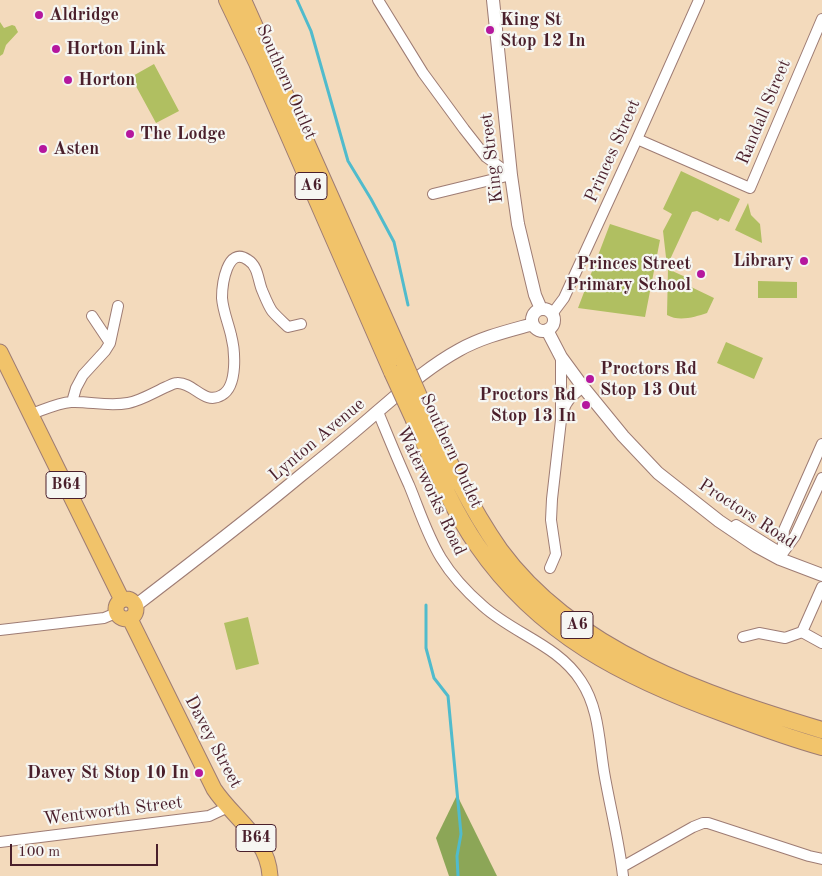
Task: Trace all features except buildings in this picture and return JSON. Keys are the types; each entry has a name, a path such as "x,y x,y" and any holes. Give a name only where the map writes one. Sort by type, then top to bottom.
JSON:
{"highway":[{"name":"Southern Outlet","path":"227,0 398,367"},
{"name":"Southern Outlet","path":"243,0 277,74 419,415 447,494 476,544 509,586 534,610 554,627 605,661 652,685 726,715 822,747"},
{"name":"Southern Outlet","path":"419,415 486,529 501,550 527,581 562,613 605,643 636,660 684,682 733,701 822,730"}],"main road":[{"name":"Davey Street","path":"0,352 4,371 31,414 209,780 219,797 259,841 268,862 270,876"}],"street":[{"path":"378,0 423,73 464,129 486,157 511,175"},
{"name":"King Street","path":"493,0 511,175 518,224 536,295 547,312"},
{"name":"Princes Street","path":"547,312 564,298 698,0"},
{"name":"Randall Street","path":"637,139 750,188 819,31 822,19"},
{"path":"433,194 511,175"},
{"path":"31,414 72,402 114,405 130,403 176,383 186,385 205,397 214,398 223,395 230,388 233,374 233,350 232,336 222,297 228,266 237,257 244,258 253,264 262,290 272,310 288,327 301,324"},
{"path":"72,402 76,388 83,375 110,343 118,306"},
{"path":"536,312 547,312 554,323 547,330 541,330 533,324 532,318 536,312"},
{"path":"92,316 110,343"},
{"name":"Lynton Avenue","path":"126,610 248,519 424,372 459,350 492,336 533,324"},
{"name":"Proctors Road","path":"547,330 561,357 583,387 623,436 658,473 719,521 756,546 822,574"},
{"path":"550,568 556,554 551,520 561,420 561,357"},
{"path":"561,420 568,400 583,387"},
{"name":"Waterworks Road","path":"378,412 433,544 450,571 491,614 561,658 576,674 589,695 597,717 604,773 623,872"},
{"path":"781,556 784,530 822,444"},
{"path":"781,556 795,536 822,478"},
{"path":"743,637 759,633 785,638 802,632 822,586"},
{"path":"0,630 104,618 126,610"},
{"path":"802,632 822,643"},
{"name":"Wentworth Street","path":"0,842 209,816 228,807"},
{"path":"623,872 693,827 708,823 822,859"}],"green space":[{"path":"0,22 4,28 12,25 15,26 18,32 6,45 3,54 0,56"},
{"path":"154,64 179,111 156,123 131,77"},
{"path":"681,171 740,199 729,222 720,218 718,221 697,211 692,212 667,266 663,231 672,214 663,209"},
{"path":"748,203 751,215 760,224 762,243 735,230"},
{"path":"610,224 660,240 645,317 578,308"},
{"path":"668,269 692,280 689,286 714,298 707,313 682,318 667,315"},
{"path":"758,281 797,282 797,298 758,298"},
{"path":"726,342 763,358 754,379 717,363"},
{"path":"248,617 259,664 236,670 224,623"},
{"path":"457,795 497,876 449,876 436,838"}],"waterway":[{"path":"297,0 311,31 348,161 394,242 408,305"},
{"path":"426,605 426,648 434,678 448,696 461,834 457,856 458,876"}],"place":[{"name":"Aldridge","path":"39,15"},
{"name":"King St Stop 12 In","path":"490,30"},
{"name":"Horton Link","path":"56,49"},
{"name":"Horton","path":"68,80"},
{"name":"The Lodge","path":"130,134"},
{"name":"Asten","path":"43,149"},
{"name":"Library","path":"804,261"},
{"name":"Princes Street Primary School","path":"701,274"},
{"name":"Proctors Rd Stop 13 Out","path":"590,379"},
{"name":"Proctors Rd Stop 13 In","path":"586,405"},
{"name":"Davey St Stop 10 In","path":"199,773"}]}
